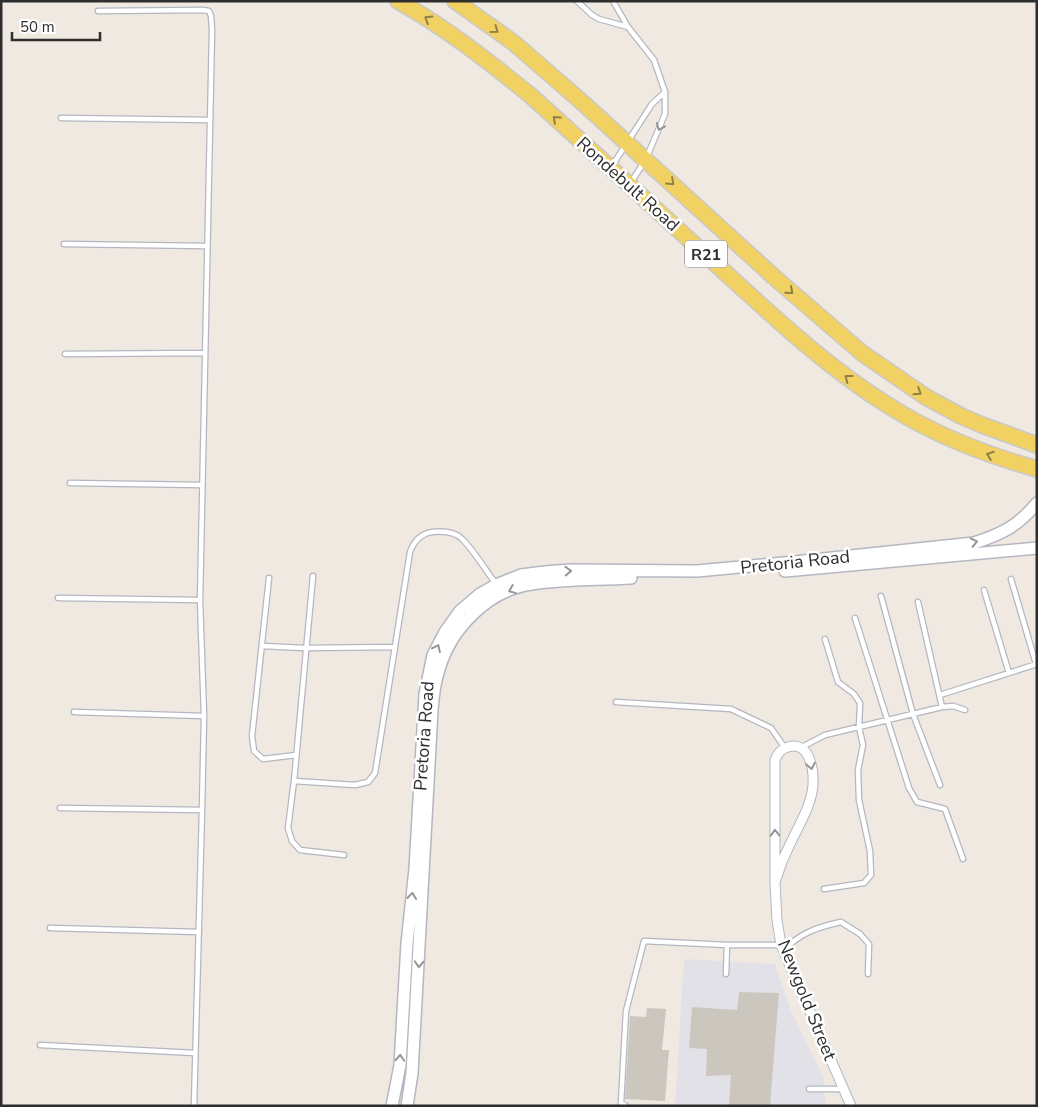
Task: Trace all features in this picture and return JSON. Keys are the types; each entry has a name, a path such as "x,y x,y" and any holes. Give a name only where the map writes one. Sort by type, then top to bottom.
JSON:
{"main road":[{"name":"Rondebult Road","path":"398,1 430,19 530,95 758,302 833,366 862,388 904,415 941,435 1004,460 1037,469"},
{"name":"Rondebult Road","path":"455,1 514,43 774,277 862,353 926,397 961,416 1037,445"}],"street":[{"path":"926,554 998,536 1014,526 1037,503"},
{"path":"926,554 1037,548"},
{"name":"Pretoria Road","path":"392,1106 400,1065 407,943 415,869 425,694 434,655 444,632 460,611 483,599 532,584 702,577 926,554"},
{"name":"Pretoria Road","path":"406,1106 411,1084 415,1025 432,710 438,672 455,636 496,585 522,575 570,570 697,571 795,566"},
{"path":"775,882 785,854 810,800 813,783 808,755 802,747 795,745 786,748"},
{"name":"Newgold Street","path":"786,748 778,753 774,771 777,920 783,948 851,1106"},
{"path":"397,1083 411,1084"}],"lane":[{"path":"576,1 599,19 628,27"},
{"path":"613,1 628,27 654,60 665,92 665,114 646,160 630,185"},
{"path":"98,11 209,11 211,16 200,600 204,716 194,1106"},
{"path":"611,168 652,104 665,92"},
{"path":"61,118 210,120"},
{"path":"64,244 207,246"},
{"path":"65,354 205,353"},
{"path":"70,483 202,485"},
{"path":"294,781 355,785 368,782 375,773 410,552 418,537 429,532 441,531 462,538 496,585"},
{"path":"313,576 288,828 292,841 300,850 344,855"},
{"path":"269,578 252,736 254,751 263,759 296,755"},
{"path":"940,695 1036,664 1011,579"},
{"path":"984,590 1009,673"},
{"path":"881,596 913,714 940,785"},
{"path":"58,598 200,600"},
{"path":"918,602 942,707"},
{"path":"855,618 910,788 917,802 946,809 963,859"},
{"path":"824,889 864,883 871,875 870,851 859,800 858,770 863,745 859,727 860,703 854,694 838,682 825,639"},
{"path":"262,646 305,648 395,647"},
{"path":"616,702 732,709 771,728 786,748"},
{"path":"802,747 826,735 942,707 953,706 965,710"},
{"path":"74,712 204,716"},
{"path":"60,808 202,810"},
{"path":"626,1106 621,1103 626,1011 644,940 783,948 815,928 841,922 860,934 869,944 868,974"},
{"path":"50,928 199,932"},
{"path":"726,974 728,945"},
{"path":"40,1046 195,1053"},
{"path":"809,1089 844,1089"}],"shaded area":[{"path":"684,959 775,964 791,1011 823,1076 826,1106 675,1106"}],"building":[{"path":"739,992 779,993 770,1106 729,1106 731,1075 706,1076 707,1049 689,1048 692,1007 737,1010"},
{"path":"647,1008 666,1009 662,1050 669,1050 665,1101 625,1099 630,1016 646,1017"}]}
